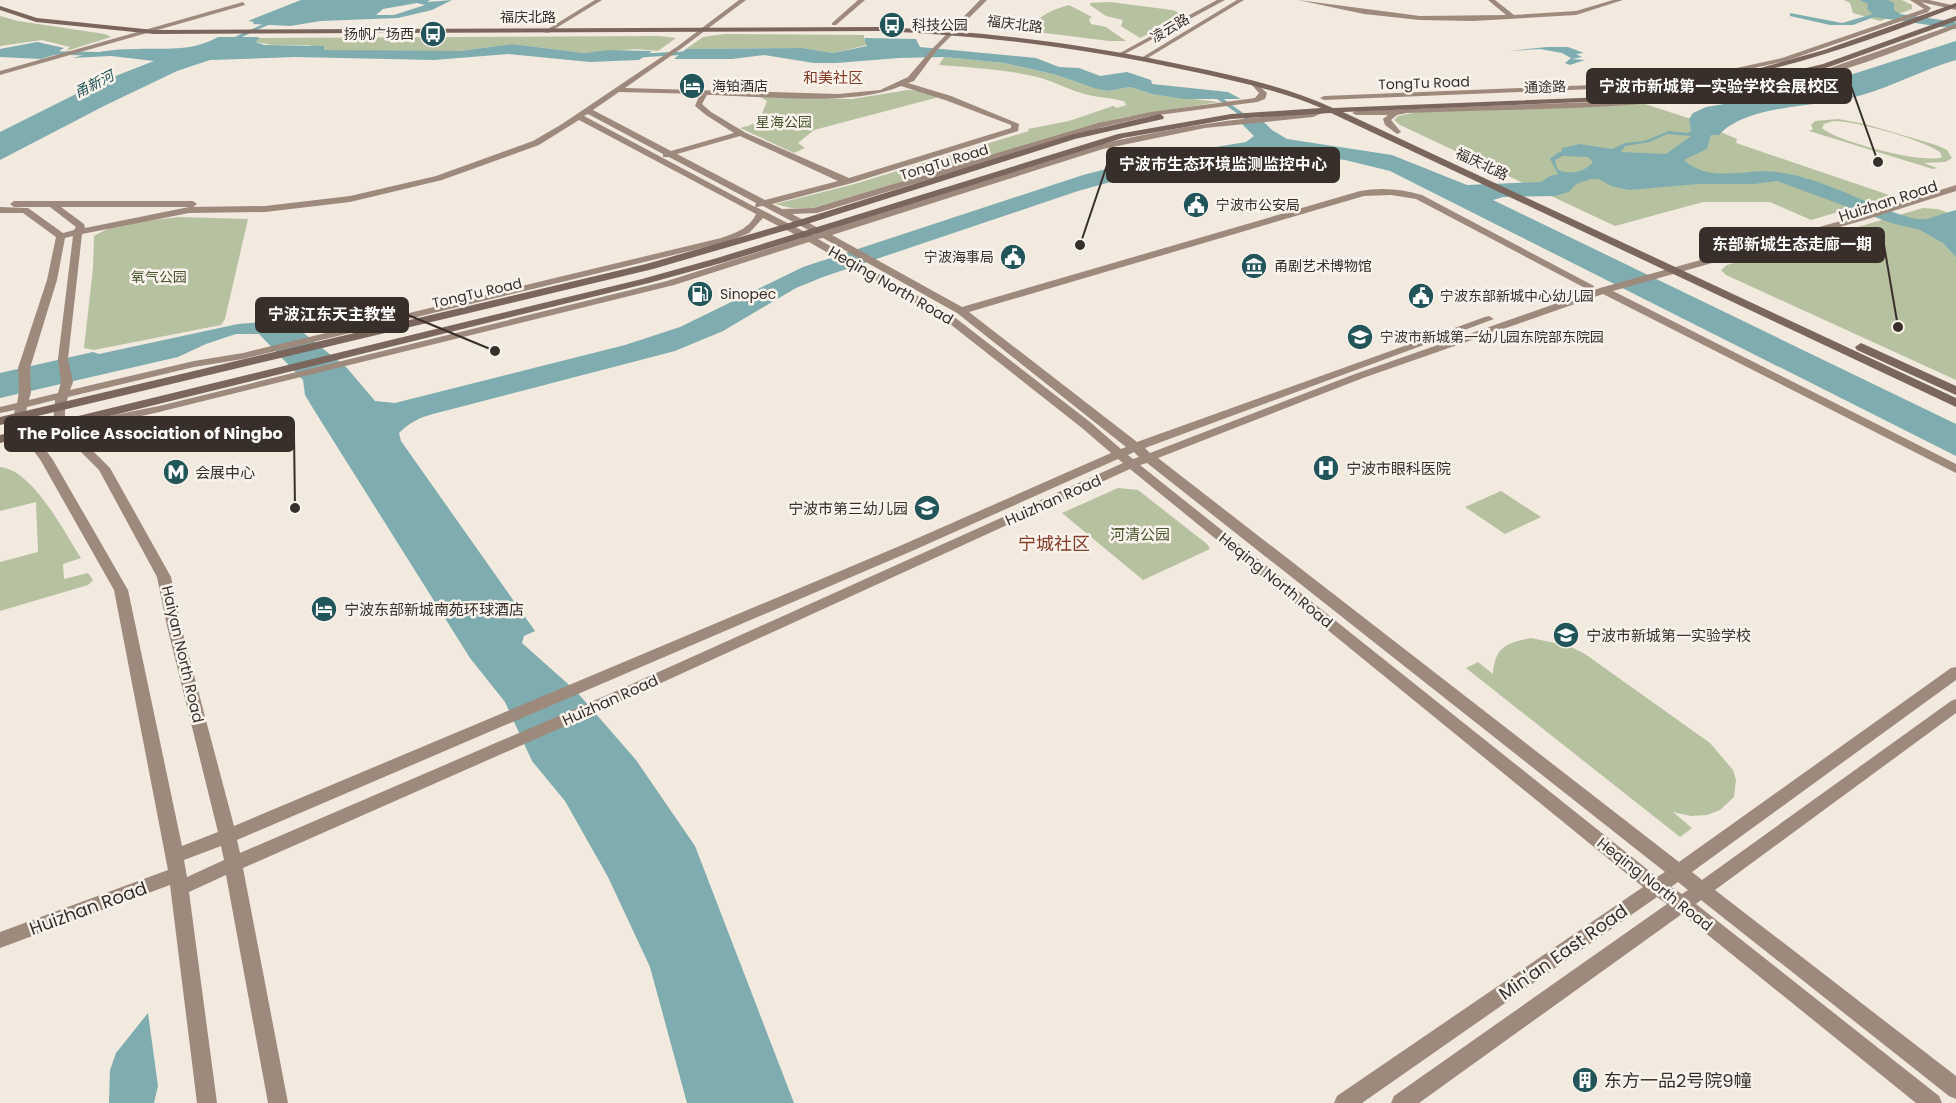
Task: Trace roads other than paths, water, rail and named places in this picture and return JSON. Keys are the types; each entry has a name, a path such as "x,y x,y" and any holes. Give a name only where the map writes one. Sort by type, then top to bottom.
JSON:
{"main road":[{"path":"0,74 243,4 236,0"},
{"path":"546,32 599,0"},
{"path":"0,204 271,202 352,192 433,173 481,158 554,127 651,59 675,50 733,0"},
{"path":"79,230 189,210 265,208 350,199 430,180 536,143 584,114 701,27 742,0"},
{"path":"834,24 862,0"},
{"path":"617,90 838,96 881,92 903,84 916,74 935,50 984,0"},
{"name":"凌云路","path":"1121,54 1222,0"},
{"name":"凌云路","path":"1144,58 1240,0"},
{"path":"1301,0 1364,12 1420,18 1514,18 1575,13 1620,0"},
{"path":"1491,0 1514,18"},
{"path":"1328,103 1619,86 1684,80 1734,72 1784,60 1926,12 1928,8 1913,0"},
{"path":"1922,0 1955,6"},
{"path":"1939,0 1955,6"},
{"name":"TongTu Road","path":"0,441 26,432 62,402 659,264 1103,129 1221,106 1252,103 1328,103 1525,95 1637,89 1706,82 1799,61 1955,6"},
{"name":"福庆北路","path":"0,8 36,20 143,32 557,25 956,30 1144,58 1256,85 1314,102"},
{"name":"福庆北路","path":"41,11 63,18 219,30"},
{"path":"1353,111 1660,100 1756,89 1821,73 1955,21"},
{"name":"通途路","path":"1236,118 1267,116 1328,103 1353,111 1643,98 1717,91 1783,78 1955,21"},
{"name":"福庆北路","path":"285,29 546,32 834,24 1025,33 1153,52 1265,80 1328,103 1518,197 1956,391"},
{"path":"0,74 89,51 166,27"},
{"path":"584,114 654,158 750,208 762,209 1016,129 1015,124 948,98 903,84"},
{"path":"1252,103 1262,97 1263,93 1256,85"},
{"path":"705,92 698,104 705,112 742,133 849,181"},
{"path":"776,211 814,211 1101,124 1151,114 1221,106"},
{"name":"福庆北路","path":"1353,111 1461,161"},
{"path":"1397,132 1387,119 1401,111"},
{"name":"Heqing North Road","path":"584,114 670,154 762,209 785,227 838,242 961,311 1956,1089"},
{"name":"TongTu Road","path":"0,421 22,404 62,402 290,372 609,291 813,236 1121,136 1183,122 1236,118"},
{"path":"654,158 742,133"},
{"name":"Huizhan Road","path":"0,940 233,866 610,700 1125,459 1136,447 1463,328 1589,286 1611,285 1652,275 1675,265 1884,204 1956,179"},
{"name":"福庆北路","path":"1504,180 1956,403"},
{"name":"Huizhan Road","path":"176,856 907,548 1125,459 1150,457 1359,376 1611,285 1642,271 1675,265 1865,217 1956,188"},
{"path":"961,311 1352,196 1383,190 1419,197 1589,286"},
{"path":"52,204 79,230"},
{"path":"61,236 186,204"},
{"path":"328,339 724,240 753,227 762,209"},
{"name":"Heqing North Road","path":"762,209 776,211 800,223 826,247 949,318 1086,425 1125,459 1656,887 1682,904 1932,1103"},
{"path":"0,210 25,210 61,236"},
{"path":"62,402 63,359 79,230"},
{"path":"61,236 52,280 24,368 22,404 26,432 47,460 121,590 176,856 207,1103"},
{"path":"1611,285 1956,469"},
{"name":"Haiyan North Road","path":"62,402 104,468 164,577 174,626 228,836 278,1103"},
{"path":"0,410 22,404"},
{"name":"Min'an East Road","path":"1344,1103 1678,872 1956,672"},
{"name":"Min'an East Road","path":"1401,1103 1682,904 1956,705"}],"water":[{"path":"301,0 430,0 427,2 452,0 432,10 398,18 321,21 290,26 253,24 254,22 248,21","holes":["417,3 425,5 394,15 376,15 383,9"]},
{"path":"1860,0 1888,0 1894,3 1894,10 1900,14 1956,22 1956,29 1874,17 1853,25 1830,25 1790,16 1790,13 1842,23 1873,14 1867,9 1868,4"},
{"path":"218,37 257,37 260,38 256,42 264,45 324,46 324,50 460,51 512,44 584,53 610,50 652,51 639,60 590,62 508,54 434,60 295,57 210,60 177,71 0,160 0,132 100,82 154,61 111,56 72,58 112,50 188,47"},
{"path":"864,38 916,39 920,47 1036,58 1059,67 1079,68 1100,76 1127,72 1151,80 1152,84 1228,92 1241,99 1184,99 1152,94 1130,87 1108,91 1053,74 1004,63 944,57 836,63 814,63 764,55 732,59 674,59 686,49 802,48 833,53 867,46"},
{"path":"1956,41 1956,60 1862,95 1748,117 1719,135 1711,135 1707,149 1684,160 1694,167 1717,173 1765,171 1795,175 1916,219 1927,219 1956,210 1956,257 1943,243 1920,230 1891,223 1777,181 1754,184 1698,184 1629,190 1611,186 1599,179 1591,179 1576,184 1569,192 1555,196 1503,197 1493,200 1956,424 1956,456 1390,171 1345,160 1294,154 1256,155 1183,164 1078,191 823,277 796,288 723,331 675,351 433,414 415,421 399,433 401,441 535,631 524,636 522,643 576,691 636,760 695,846 794,1103 687,1103 650,967 608,877 565,801 532,761 505,702 470,658 314,410 305,395 303,380 259,334 236,334 178,357 0,398 0,373 93,352 99,354 238,324 275,321 295,326 347,368 375,401 395,403 625,345 680,327 803,267 1083,175 1149,158 1246,142 1254,136 1241,123 1263,121 1287,139 1392,155 1467,185 1541,182 1558,174 1550,159 1561,152 1562,148 1580,144 1612,149 1625,143 1644,141 1669,131 1688,133 1691,131 1689,119 1693,113 1706,107 1797,92","holes":["1667,134 1691,136 1666,154 1621,152 1625,146 1650,142","1563,156 1588,157 1593,162 1581,170 1567,172 1557,169 1555,160"]},
{"path":"37,42 64,48 59,51 61,53 41,59 0,57 0,49"},
{"path":"1568,47 1584,53 1576,54 1582,57 1572,59 1585,60 1570,65 1565,63 1571,58 1562,53 1540,49 1508,51"},
{"path":"148,1013 158,1086 154,1103 109,1103 110,1070 116,1053"}],"waterway":[{"name":"甬新河","path":"227,42 278,19"},
{"path":"45,53 99,54"},
{"path":"631,56 694,53"},
{"path":"1209,96 1219,98 1251,121"}],"place":[{"name":"科技公园","path":"892,25"},
{"name":"扬帆广场西","path":"433,34"},
{"name":"海铂酒店","path":"692,86"},
{"name":"宁波市新城第一实验学校会展校区","path":"1878,162"},
{"name":"宁波市公安局","path":"1196,205"},
{"name":"宁波市生态环境监测监控中心","path":"1080,245"},
{"name":"宁波海事局","path":"1013,257"},
{"name":"甬剧艺术博物馆","path":"1254,266"},
{"name":"Sinopec","path":"700,294"},
{"name":"宁波东部新城中心幼儿园","path":"1421,296"},
{"name":"东部新城生态走廊一期","path":"1898,327"},
{"name":"宁波市新城第一幼儿园东院部东院园","path":"1360,337"},
{"name":"宁波江东天主教堂","path":"495,351"},
{"name":"宁波市眼科医院","path":"1326,468"},
{"name":"会展中心","path":"176,472"},
{"name":"The Police Association of Ningbo","path":"295,508"},
{"name":"宁波市第三幼儿园","path":"927,508"},
{"name":"宁波东部新城南苑环球酒店","path":"324,609"},
{"name":"宁波市新城第一实验学校","path":"1566,635"},
{"name":"东方一品2号院9幢","path":"1585,1080"}],"district":[{"name":"和美社区","path":"833,77"},
{"name":"宁城社区","path":"1054,543"}],"park label":[{"name":"星海公园","path":"784,122"},
{"name":"氧气公园","path":"159,277"},
{"name":"河清公园","path":"1140,534"}]}
